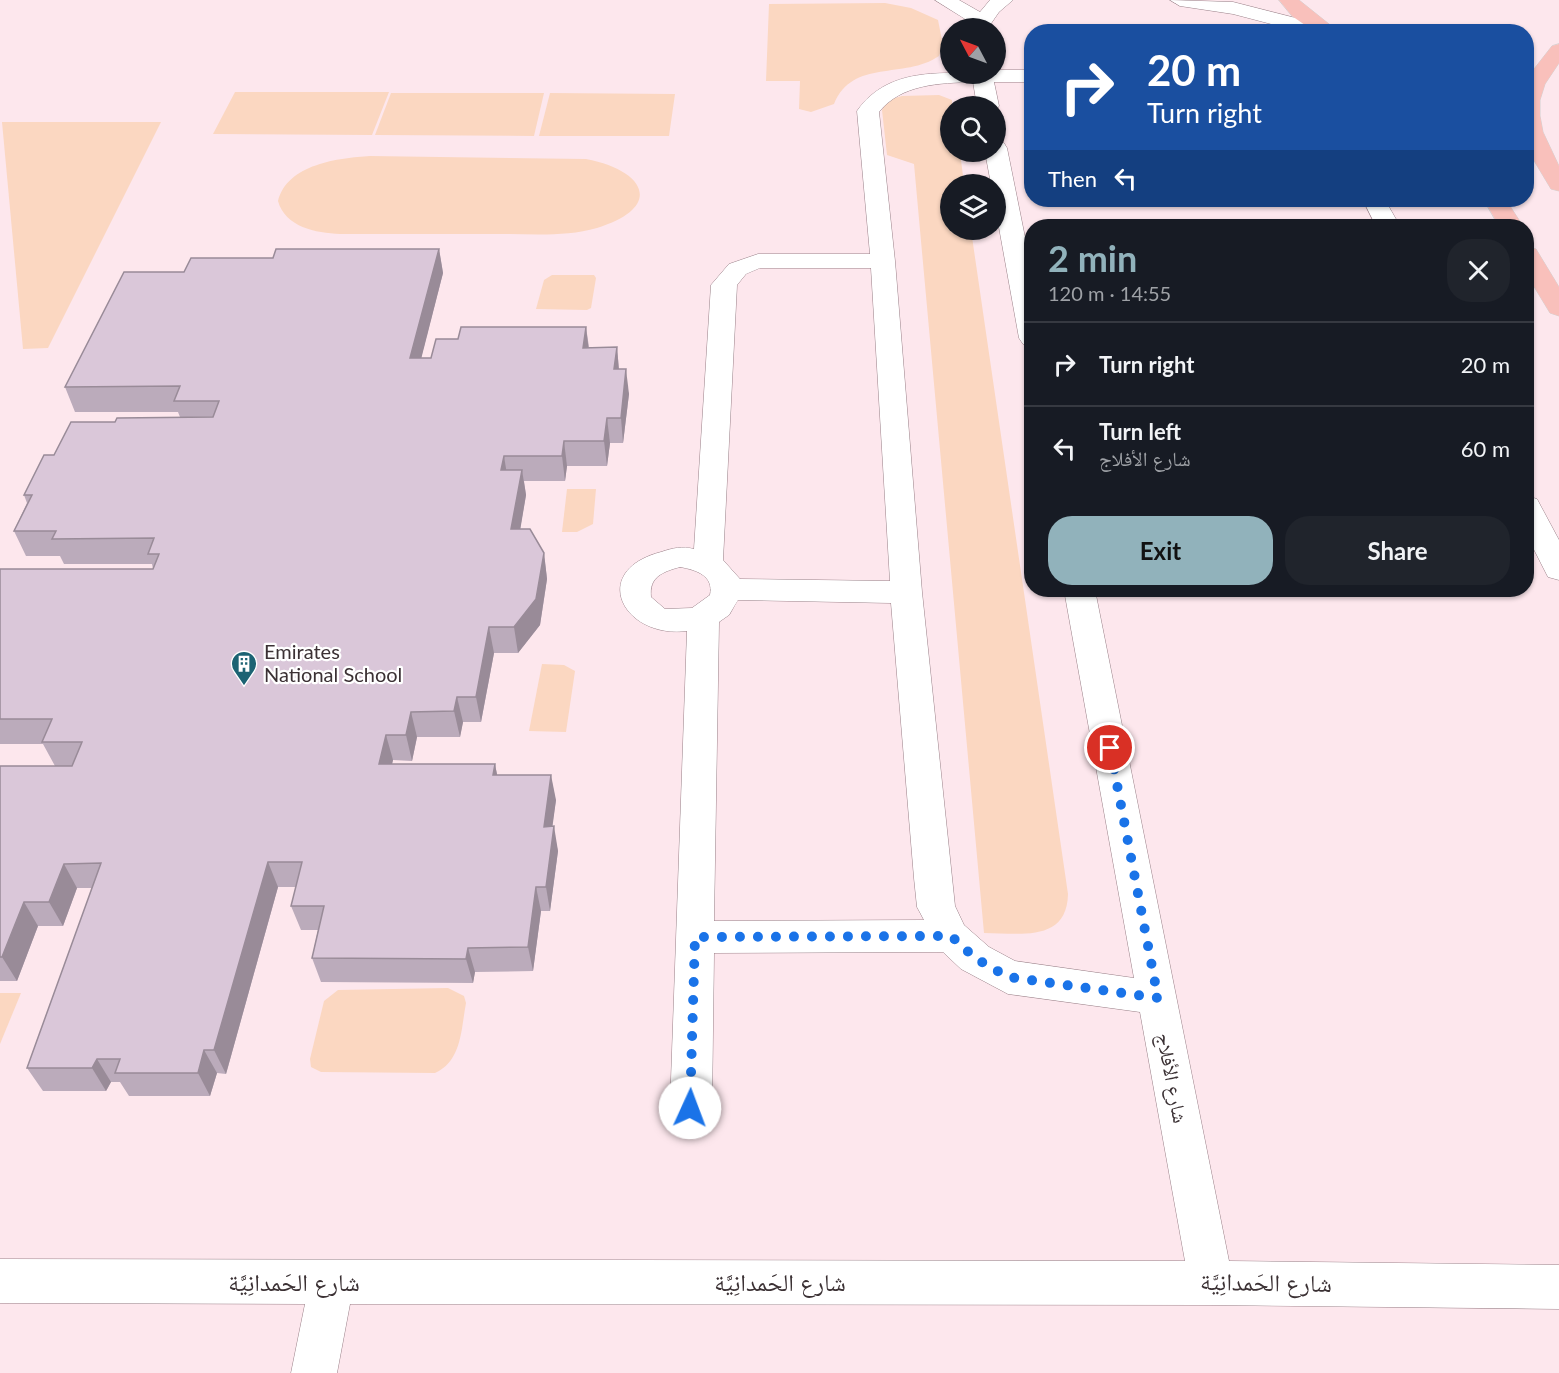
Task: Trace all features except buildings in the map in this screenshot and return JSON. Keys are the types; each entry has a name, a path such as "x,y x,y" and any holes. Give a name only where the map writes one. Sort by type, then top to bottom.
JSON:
{"main road":[{"path":"1289,0 1299,12 1317,24"},
{"path":"1534,56 1559,50"},
{"path":"1534,82 1542,67 1559,50"},
{"path":"1534,140 1540,155 1559,184"},
{"path":"1534,266 1559,308"}],"street":[{"path":"945,0 960,7 972,18"},
{"path":"986,18 992,8 1003,0"},
{"path":"1180,0 1243,10 1298,24"},
{"path":"1006,75 1024,76"},
{"path":"940,79 906,82 891,87 872,102 868,119 883,261 906,592 936,907 951,936 975,958 1008,977 1158,998"},
{"path":"999,162 1024,296"},
{"path":"708,563 724,285 730,273 742,265 758,261 883,261"},
{"path":"1534,520 1559,570"},
{"path":"687,557 708,563 718,569 725,579 727,589 716,609 703,616 673,621 658,619 637,603 633,593 640,573 664,559 687,557"},
{"path":"727,589 906,592"},
{"name":"شارع الأفلاج","path":"1081,597 1211,1283"},
{"path":"690,1108 703,616"},
{"path":"695,937 951,936"},
{"name":"شارع الحَمدانِيَّة","path":"0,1281 1211,1283 1559,1287"},
{"path":"314,1373 332,1283"}],"shaded area":[{"path":"885,3 911,8 938,20 940,53 925,63 866,75 854,80 843,90 834,104 811,112 799,109 800,81 766,81 769,4"},
{"path":"235,92 389,92 372,135 213,134"},
{"path":"391,93 544,93 534,136 375,135"},
{"path":"550,93 675,94 669,136 539,136"},
{"path":"902,96 942,96 940,162 961,162 963,174 940,174 940,240 972,240 1068,894 1066,910 1059,921 1039,932 984,933 914,164 887,155 882,110 888,100"},
{"path":"2,122 161,122 48,348 23,349"},
{"path":"370,156 586,159 622,171 633,180 639,190 639,200 632,210 597,228 573,233 549,234 340,234 303,227 294,223 282,210 278,201 283,189 303,171 330,161"},
{"path":"552,275 594,275 596,278 591,308 587,310 536,309 544,280"},
{"path":"567,489 596,489 593,524 577,532 562,532"},
{"path":"542,664 564,665 575,671 566,732 529,731"},
{"path":"448,988 464,996 466,1003 459,1043 451,1061 444,1068 435,1073 321,1072 311,1067 310,1059 324,1001 338,990"},
{"path":"0,993 21,993 0,1044"}],"place":[{"name":"Emirates National School","path":"244,687"}],"route":[{"path":"690,1108 695,937 951,936 975,958 1008,977 1158,998 1110,748"}]}
